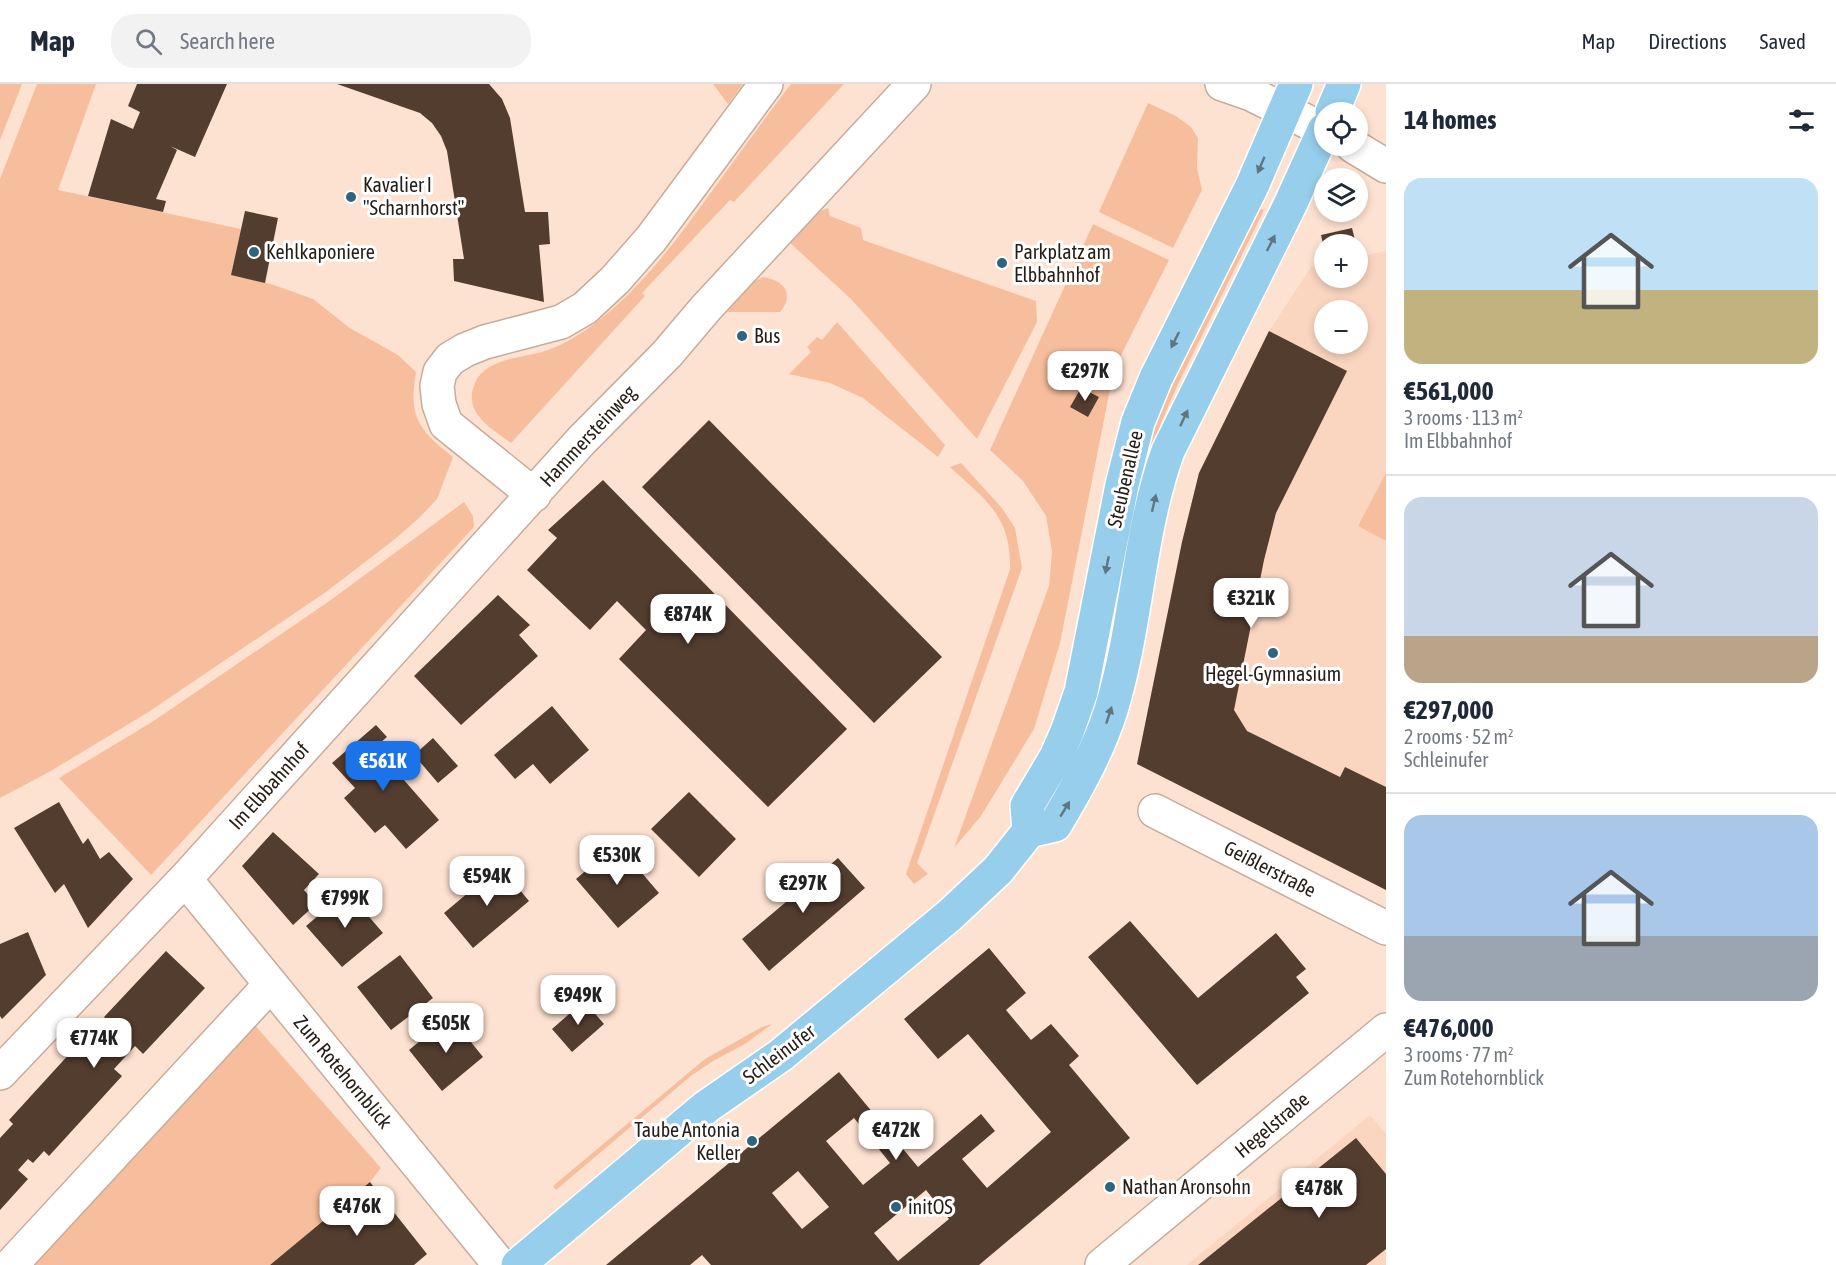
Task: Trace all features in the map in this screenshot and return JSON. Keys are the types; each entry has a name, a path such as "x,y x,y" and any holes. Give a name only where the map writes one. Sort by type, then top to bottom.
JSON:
{"main road":[{"path":"1336,102 1344,84"},
{"name":"Steubenallee","path":"1290,97 1252,186 1156,378 1138,422 1122,485 1081,692 1056,757 1028,806 1029,831 1055,825 1087,769 1103,734 1115,693 1161,471 1188,410 1314,152"},
{"name":"Schleinufer","path":"518,1265 706,1107 781,1055 950,915 998,870 1029,831"}],"street":[{"name":"Hammersteinweg","path":"766,84 651,239 615,280 585,308 561,322 485,342 465,350 450,359 440,372 437,386 439,404 446,424 534,495 581,441 667,354 706,308 914,84"},
{"path":"1222,84 1251,94 1290,97 1314,120"},
{"path":"1368,155 1386,166"},
{"name":"Im Elbbahnhof","path":"0,1073 185,879 534,495"},
{"name":"Geißlerstraße","path":"1155,811 1386,928"},
{"name":"Zum Rotehornblick","path":"185,879 500,1265"},
{"path":"10,1265 271,984"},
{"name":"Hegelstraße","path":"1102,1265 1386,1030"}],"shaded area":[{"path":"0,84 22,84 0,140"},
{"path":"37,84 96,84 58,190 241,229 231,275 271,284 313,299 350,328 398,355 416,372 414,401 419,422 432,439 453,457 437,499 395,539 326,592 147,713 49,772 0,798 0,179"},
{"path":"713,84 743,84 728,104"},
{"path":"791,84 844,84 734,202 730,200 642,293 645,296 511,443 487,425 475,411 472,403 475,383 480,375 495,364 554,348 587,329 624,299 672,245"},
{"path":"1148,103 1176,116 1191,127 1198,138 1197,168 1202,190 1173,248 1099,212"},
{"path":"1257,207 1264,210 1161,423 1146,469 1105,675 1094,715 1060,790 1055,787 1144,454 1163,399"},
{"path":"828,208 830,216 861,228 863,240 1036,301 1037,322 977,439 851,299 789,242 815,213"},
{"path":"1093,224 1169,260 1114,369 1060,643 1034,729 981,816 954,848 1049,586 1052,552 1046,516 1023,481 990,450"},
{"name":"Hegel-Gymnasium","path":"1386,251 1386,890 1137,764 1182,542 1199,473 1269,331 1311,267 1314,266 1314,288 1368,288 1368,255"},
{"path":"763,277 777,281 785,289 787,299 780,312 727,312 753,282"},
{"path":"837,322 945,445 938,457 863,398 830,383 789,374 811,352 807,347 817,337 822,340"},
{"path":"961,463 1002,508 1015,528 1022,568 917,863 928,874 914,884 906,874 1010,569 1006,535 994,510 950,467"},
{"path":"1386,473 1386,541 1358,526"},
{"path":"464,502 473,516 474,527 151,875 59,778 152,722 328,602"},
{"path":"252,1022 381,1168 370,1182 270,1265 24,1265"},
{"path":"772,1024 745,1044 692,1075 556,1190 553,1186 705,1059 762,1027"},
{"path":"1370,1115 1386,1134 1386,1265 1187,1265"}],"building":[{"path":"137,84 227,84 195,157 170,146 177,150 156,199 166,201 163,212 88,196 111,119 133,129 140,112 128,106"},
{"path":"337,84 489,84 502,99 510,118 525,212 548,212 550,244 539,245 544,302 454,281 453,259 464,259 447,151 441,136 432,123 420,113"},
{"name":"Kehlkaponiere","path":"245,211 278,218 265,283 231,275"},
{"path":"1352,228 1354,234 1325,234"},
{"path":"1269,331 1347,371 1276,513 1264,560 1234,710 1247,731 1340,777 1345,767 1386,787 1386,890 1137,764 1182,542 1199,473"},
{"path":"1081,388 1099,397 1088,417 1070,407"},
{"path":"709,420 942,657 874,723 642,487"},
{"path":"603,480 847,729 768,807 619,659 646,630 617,601 590,630 527,570 557,538 548,530"},
{"path":"498,595 530,625 519,635 538,656 461,725 414,676"},
{"path":"552,706 589,750 550,784 533,764 515,779 494,755"},
{"path":"376,725 387,737 375,747 439,820 406,849 385,825 375,833 344,798 355,788 332,763"},
{"path":"433,738 458,766 438,783 414,755"},
{"path":"689,792 736,839 699,877 651,829"},
{"path":"59,802 83,844 88,838 100,859 109,852 133,879 88,928 64,884 55,893 14,828"},
{"path":"273,832 319,874 304,890 316,904 293,925 242,866"},
{"path":"617,844 659,893 618,928 576,879"},
{"path":"838,858 865,888 769,971 742,939"},
{"path":"500,866 529,901 473,948 444,913"},
{"path":"347,891 383,933 342,967 306,926"},
{"path":"1130,921 1198,998 1276,933 1306,969 1296,977 1309,993 1197,1085 1088,957"},
{"path":"28,932 46,975 2,1019 0,1016 0,944"},
{"path":"989,948 1026,993 1006,1010 1031,1040 1051,1024 1079,1056 1069,1065 1130,1138 979,1265 711,1265 702,1255 690,1265 606,1265 839,1072 918,1167 981,1114 995,1131 962,1159 987,1188 1051,1132 968,1034 938,1059 904,1019","holes":["854,1118 890,1163 863,1185 826,1141","798,1171 829,1207 802,1229 772,1193","926,1190 949,1219 898,1261 874,1233"]},
{"path":"166,951 205,988 143,1054 135,1046 114,1069 122,1076 49,1156 44,1151 33,1163 28,1159 18,1170 28,1179 0,1210 0,1138 13,1124 9,1120 82,1040 88,1045 110,1022 104,1017"},
{"path":"400,955 433,998 391,1030 357,987"},
{"path":"584,1001 604,1024 572,1052 552,1029"},
{"path":"450,1016 483,1057 442,1091 409,1050"},
{"path":"1356,1138 1386,1174 1386,1249 1366,1265 1198,1265"},
{"path":"370,1182 427,1254 414,1265 270,1265"}],"place":[{"name":"Kavalier I \"Scharnhorst\"","path":"351,197"},
{"name":"Kehlkaponiere","path":"254,252"},
{"name":"Parkplatz am Elbbahnhof","path":"1002,263"},
{"name":"Bus","path":"742,336"},
{"name":"Hegel-Gymnasium","path":"1273,653"},
{"name":"Taube Antonia Keller","path":"752,1141"},
{"name":"Nathan Aronsohn","path":"1110,1187"},
{"name":"initOS","path":"896,1207"}]}
